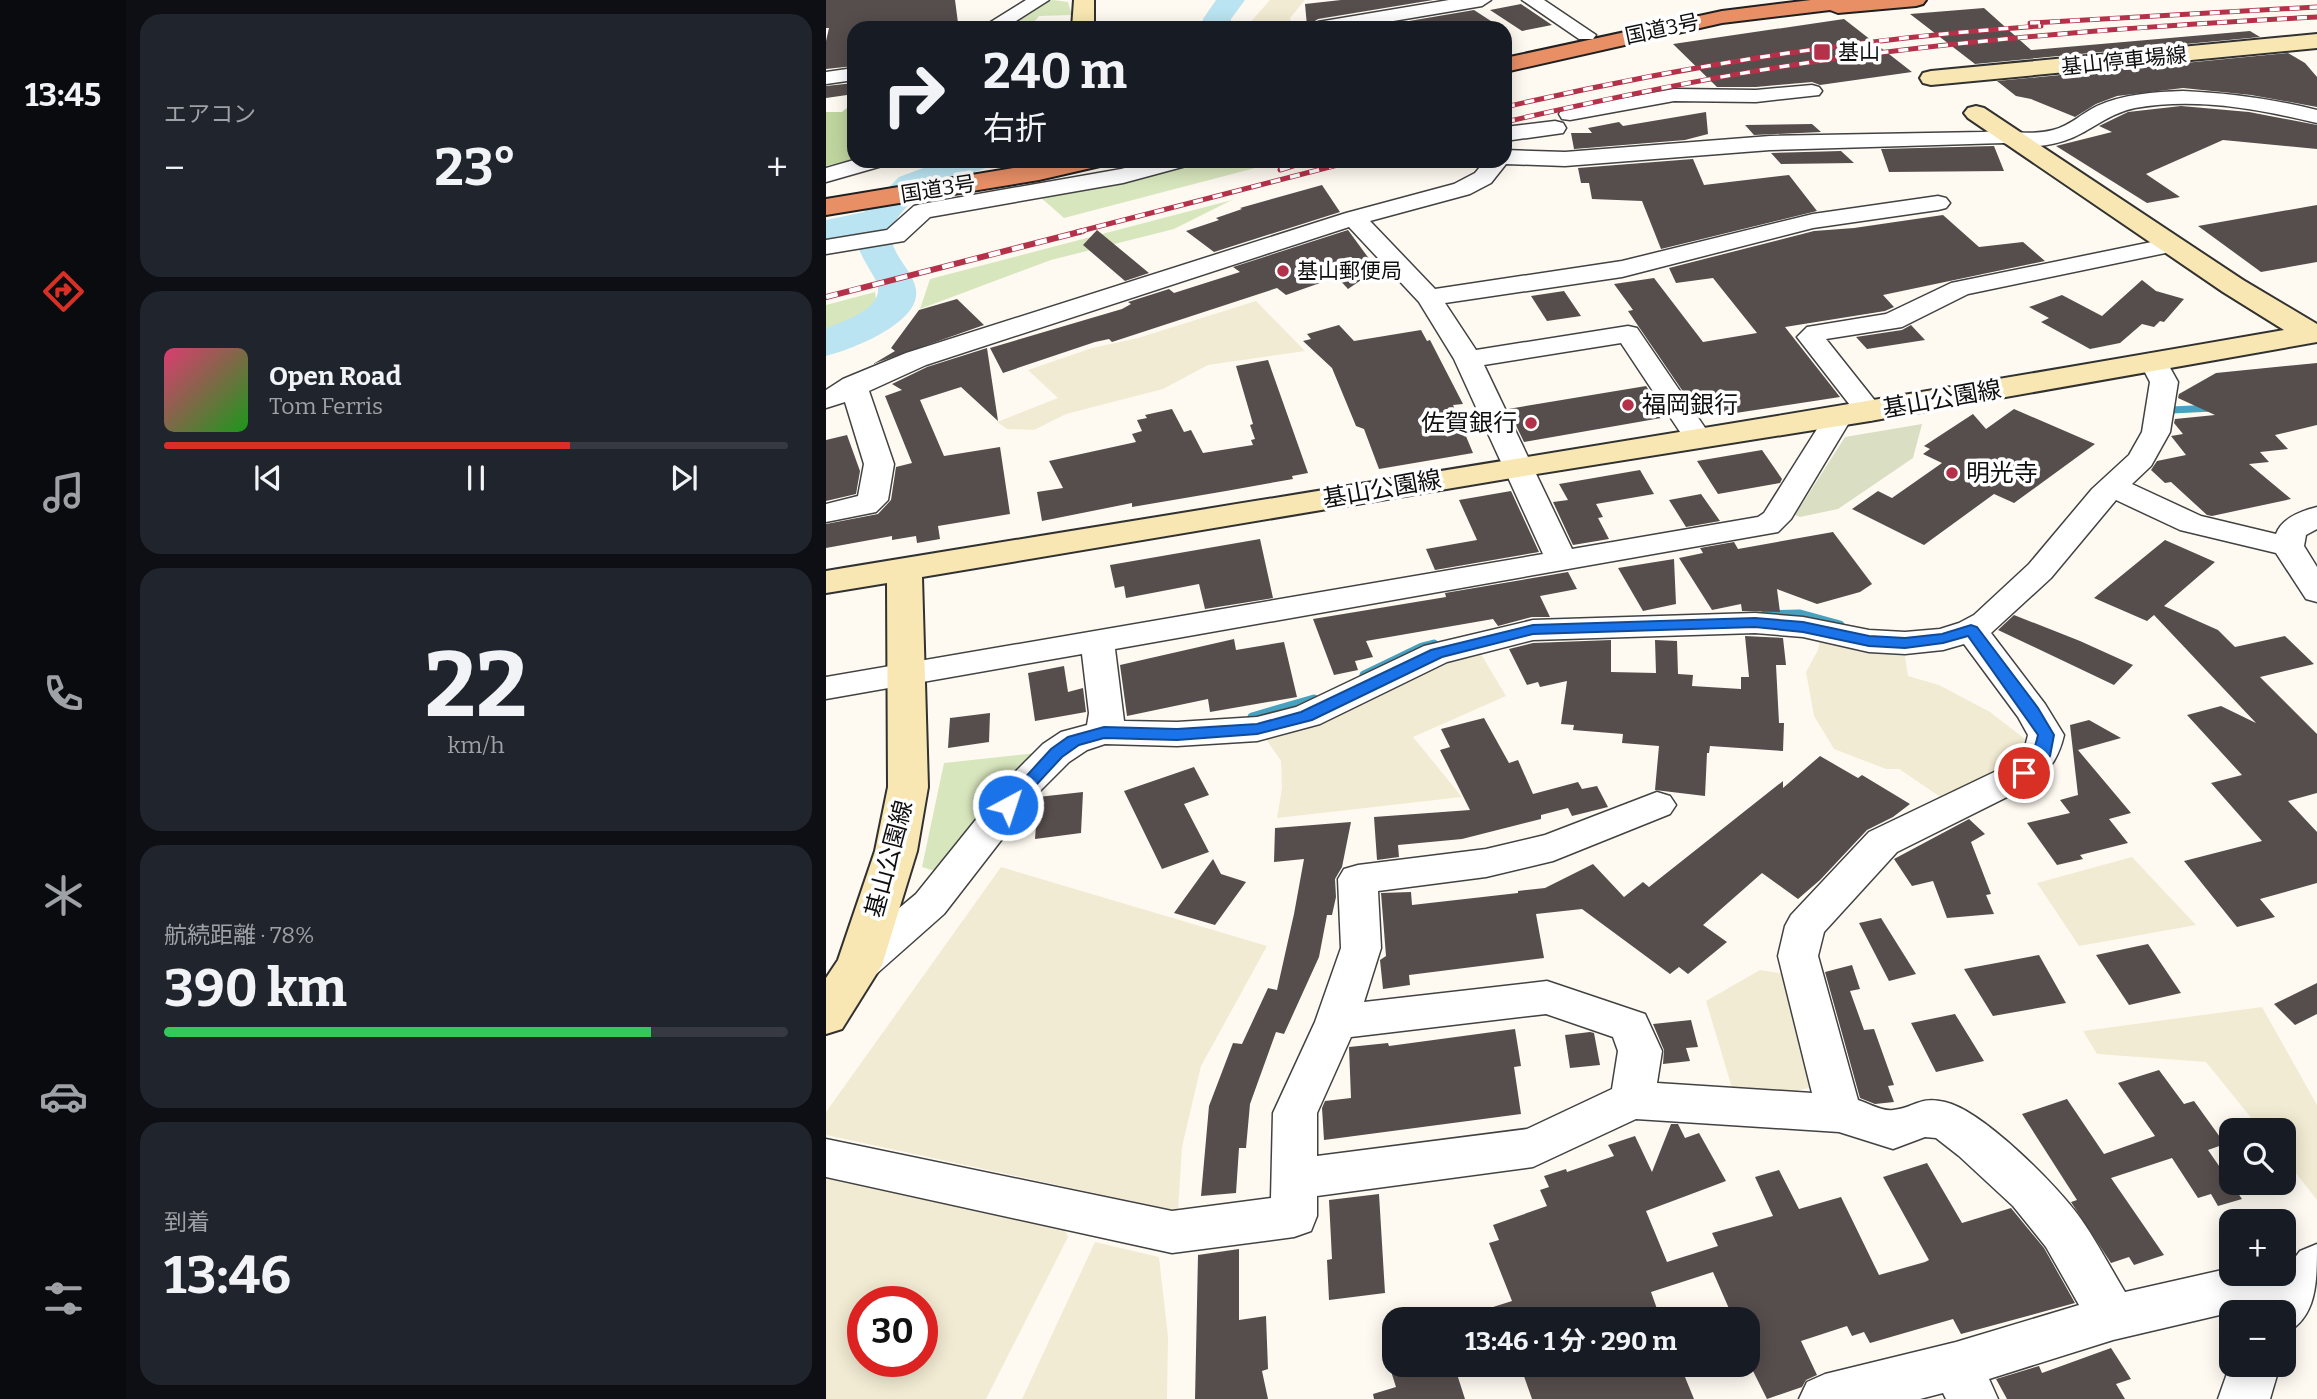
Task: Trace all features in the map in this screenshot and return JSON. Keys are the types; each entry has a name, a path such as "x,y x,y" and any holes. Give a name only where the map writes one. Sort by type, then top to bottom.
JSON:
{"highway":[{"path":"1644,22 1689,9 1742,0"},
{"name":"国道3号","path":"1512,52 1644,22 1788,0"},
{"name":"国道3号","path":"1512,63 1722,17 1863,0"},
{"path":"1722,17 1764,17 1916,0"},
{"name":"国道3号","path":"826,195 992,168"},
{"name":"国道3号","path":"826,207 1052,168"}],"main road":[{"path":"1083,21 1084,0"},
{"name":"基山停車場線","path":"1931,78 2317,41"},
{"path":"1976,113 2171,245 2314,333"},
{"name":"基山公園線","path":"826,1016 859,965 896,851 908,786 904,570 1518,467 1854,414 2314,333"},
{"path":"826,582 904,570"}],"street":[{"path":"1003,21 1040,0"},
{"path":"1359,21 1482,0"},
{"path":"1531,0 1586,34"},
{"path":"826,78 847,75"},
{"path":"1512,132 1674,95 1756,96 1812,91"},
{"path":"1512,157 1578,159 1770,143 2050,138 2066,133 2108,109 2164,98 2261,105 2317,117"},
{"path":"826,175 850,168"},
{"path":"826,247 895,236 922,211 1123,176 1152,168"},
{"path":"826,400 853,385 916,359 1354,218 1462,189 1483,178 1491,168"},
{"path":"1813,221 1806,211 1846,197 1921,186"},
{"path":"1429,298 1622,269 1813,221 1938,204"},
{"path":"1354,218 1429,298 1468,359 1562,562"},
{"path":"826,688 1767,525 1776,519 1854,414 1810,337 1816,333 1893,321 1960,288 2171,245"},
{"path":"1468,359 1628,334 1698,438"},
{"path":"859,965 930,904 1024,785 1056,753 1074,741 1104,732 1177,734 1257,729 1307,716 1436,654 1533,630 1755,623 1803,627 1869,641 1905,643 1943,639 1971,630 1986,622 2040,571 2113,487 2141,460 2156,432 2164,382 2153,361"},
{"path":"826,513 865,506 873,500 878,464 853,385"},
{"path":"2113,487 2191,523 2288,546 2317,592"},
{"path":"2288,546 2292,530 2317,516"},
{"path":"1839,1113 1798,956 1805,926 1883,842 2024,773 2041,756 2046,735 2033,712 1971,630"},
{"path":"1097,642 1107,713 1104,732"},
{"path":"826,1158 1172,1232 1294,1216 1294,1113 1336,1022 1361,948 1358,879 1486,863 1553,847 1657,805"},
{"path":"1336,1022 1547,997 1630,1026 1640,1051 1632,1100"},
{"path":"1294,1179 1533,1148 1632,1100 1839,1113 1893,1130 1924,1118 1947,1121 1975,1142 2029,1192 2063,1232 2113,1317"},
{"path":"1825,1399 1964,1383 2113,1317 2241,1288 2297,1294"},
{"path":"2244,1399 2251,1377"}],"shaded area":[{"path":"1270,0 1305,0 1290,18 1291,21 1251,21"},
{"path":"1256,301 1305,351 1208,365 1163,389 1066,414 1034,430 1007,429 997,422 1058,398 1028,370 1092,348 1138,338"},
{"path":"1820,640 1904,650 1908,676 1939,685 1990,712 2030,743 2015,765 1945,800 1899,769 1886,769 1834,749 1814,716 1806,672 1818,650"},
{"path":"1467,651 1481,654 1506,696 1413,737 1462,797 1277,818 1282,788 1281,761 1266,739 1329,716"},
{"path":"2132,857 2196,925 2079,946 2037,883"},
{"path":"1001,867 1267,946 1201,1066 1182,1147 1178,1211 826,1135 826,1112"},
{"path":"1760,970 1786,974 1818,1086 1790,1092 1732,1088 1706,1001"},
{"path":"2262,1007 2317,1105 2317,1200 2296,1173 2296,1118 2251,1118 2206,1062 2097,1054 2083,1031"},
{"path":"826,1176 1061,1222 1068,1237 986,1399 826,1399"},
{"path":"1095,1242 1159,1257 1168,1337 1167,1399 1022,1399"}],"green space":[{"path":"1053,0 1068,2 1072,15 1039,16 1035,21 1013,21 1028,15 1042,4"},
{"path":"847,108 847,161 826,166 826,112 842,112"},
{"path":"1166,168 1255,168 1064,218 1039,196"},
{"path":"1232,200 1174,229 1051,260 920,309 930,279"},
{"path":"875,292 877,306 844,325 826,331 826,305"},
{"path":"1922,424 1913,458 1838,509 1800,517 1795,515 1845,437"},
{"path":"1045,752 938,872 922,867 944,763"}],"building":[{"path":"826,0 955,0 958,21 847,21 847,67 826,69 829,28 826,28"},
{"path":"1341,0 1433,0 1315,21 1307,21 1305,4"},
{"path":"1521,4 1552,25 1522,31 1512,24 1512,21 1507,21 1490,10"},
{"path":"1984,8 2031,50 2250,31 2260,37 1975,64 1910,14"},
{"path":"1474,10 1491,21 1409,21"},
{"path":"1844,19 1912,72 1820,85 1812,82 1717,87 1673,44"},
{"path":"2288,53 2305,63 2317,77 2317,107 2251,95 2183,88 2117,96 2096,104 2075,117 2031,99 2016,96 1997,81"},
{"path":"847,84 847,95 826,98 826,86"},
{"path":"2181,106 2249,112 2317,125 2317,149 2223,140 2146,174 2180,197 2147,203 2056,146 2112,132 2099,126 2128,112"},
{"path":"1706,112 1708,134 1685,140 1574,149 1571,133 1592,133 1588,128 1619,122 1623,126"},
{"path":"1812,124 1821,132 1754,135 1745,125"},
{"path":"1994,146 2004,171 1889,172 1881,149"},
{"path":"1841,151 1854,163 1781,164 1771,153"},
{"path":"1693,159 1704,185 1789,175 1817,211 1661,249 1642,201 1592,199 1589,183 1581,183 1578,168"},
{"path":"1322,185 1340,212 1214,252 1186,231 1219,220 1216,218 1242,209 1240,208"},
{"path":"2317,205 2317,262 2261,272 2198,226"},
{"path":"1943,215 1979,247 2023,242 2045,261 1883,295 1894,307 1885,311 1785,327 1840,397 1716,416 1711,409 1697,412 1628,311 1633,310 1614,284 1654,278 1703,342 1757,333 1713,278 1676,283 1669,268 1814,231"},
{"path":"1097,230 1149,273 1125,281 1083,245"},
{"path":"1348,230 1370,260 1355,263 1367,276 1348,289 1337,277 1286,295 1277,288 1112,342 1109,339 1095,342 1003,373 990,348 1122,309 1131,304 1128,302 1169,289 1174,293 1240,272 1233,267"},
{"path":"2142,280 2156,291 2184,299 2164,322 2160,321 2154,327 2142,324 2120,343 2090,349 2041,322 2049,318 2029,307 2062,295 2102,316"},
{"path":"1564,291 1581,316 1547,321 1531,296"},
{"path":"957,299 984,325 873,364 895,351 891,348 919,310"},
{"path":"1339,325 1354,341 1421,330 1427,341 1430,340 1463,404 1453,405 1473,453 1379,469 1364,429 1356,426 1332,368 1303,341 1311,339 1307,334"},
{"path":"1911,325 1925,340 1867,349 1856,337 1902,330"},
{"path":"987,348 998,421 961,387 920,400 944,456 1000,447 1010,514 938,526 940,539 917,543 916,536 892,540 892,536 826,548 826,524 878,514 891,500 896,467 912,463 885,396 902,390 892,384 927,367"},
{"path":"1268,360 1308,473 1292,476 1293,479 1132,507 1132,503 1042,521 1037,492 1063,488 1049,461 1136,442 1132,434 1142,431 1137,420 1147,418 1145,415 1172,409 1184,432 1191,430 1203,453 1253,445 1251,440 1255,439 1250,425 1253,424 1236,366"},
{"path":"2317,363 2317,425 2275,435 2288,449 2260,452 2269,462 2249,464 2291,499 2207,515 2171,482 2165,483 2151,470 2157,461 2186,455 2171,436 2183,434 2174,423 2175,419 2215,415 2178,398 2179,394 2216,373"},
{"path":"1646,386 1667,417 1524,442 1508,409"},
{"path":"2014,409 2095,444 2014,503 1994,494 1924,545 1852,509 1878,491 1892,498 1942,463 1923,454 1930,449 1924,446 1973,414 1986,429"},
{"path":"847,435 860,471 856,494 826,501 826,440"},
{"path":"1762,450 1782,479 1780,483 1718,494 1697,461"},
{"path":"1640,470 1654,494 1596,504 1603,517 1598,518 1609,539 1573,545 1553,502 1568,500 1559,484"},
{"path":"1511,491 1539,552 1435,570 1426,549 1477,540 1459,500"},
{"path":"1701,494 1720,521 1686,527 1669,500"},
{"path":"1833,532 1872,584 1860,592 1817,604 1777,589 1780,612 1742,611 1741,604 1712,610 1679,558 1703,553 1700,548 1734,542 1738,549"},
{"path":"1260,539 1273,598 1205,609 1199,584 1126,598 1124,586 1115,588 1110,565"},
{"path":"2165,540 2215,562 2164,606 2218,630 2235,647 2285,636 2314,664 2260,677 2317,734 2317,793 2288,801 2317,832 2317,883 2260,899 2275,917 2237,927 2184,861 2262,841 2211,783 2242,775 2187,715 2221,706 2256,723 2154,615 2147,621 2094,598"},
{"path":"1674,559 1676,604 1643,611 1618,568"},
{"path":"1568,572 1577,589 1540,596 1550,617 1532,617 1498,626 1493,619 1366,641 1373,657 1355,661 1358,670 1334,675 1313,619 1446,597 1445,593"},
{"path":"2014,615 2133,665 2114,685 1998,630"},
{"path":"1745,636 1783,638 1786,665 1776,665 1779,723 1784,723 1783,751 1710,746 1707,753 1705,796 1655,790 1659,746 1622,743 1623,734 1573,730 1574,725 1561,724 1567,681 1540,687 1538,682 1527,685 1509,649 1533,643 1611,640 1611,672 1656,673 1655,640 1677,641 1678,674 1693,675 1692,686 1741,689 1741,677 1749,677"},
{"path":"1234,639 1236,650 1284,642 1297,697 1210,712 1208,699 1127,716 1120,665"},
{"path":"1064,666 1068,692 1083,688 1086,712 1035,721 1028,673"},
{"path":"990,713 989,742 948,748 950,718"},
{"path":"1484,718 1509,763 1518,760 1533,794 1578,782 1582,789 1597,786 1608,807 1572,816 1568,808 1541,815 1541,819 1462,839 1398,845 1399,857 1377,860 1374,817 1470,810 1440,750 1450,747 1441,729"},
{"path":"2089,720 2121,738 2078,750 2131,813 2109,819 2128,843 2080,855 2083,859 2057,865 2027,823 2070,813 2060,800 2078,795 2070,725"},
{"path":"1820,756 1858,778 1862,775 1910,804 1893,817 1867,830 1820,880 1798,899 1762,873 1703,925 1727,942 1688,974 1679,967 1670,974 1582,909 1536,914 1544,958 1409,975 1410,985 1383,989 1380,960 1386,956 1381,893 1411,892 1412,905 1518,893 1545,888 1593,864 1624,897 1643,882 1649,887 1783,781 1783,788"},
{"path":"1194,767 1209,795 1184,804 1209,852 1162,869 1124,791"},
{"path":"1083,792 1081,833 1035,839 1038,797"},
{"path":"1969,819 1985,834 1971,842 1991,894 1986,895 1994,914 1947,918 1933,881 1912,886 1894,859"},
{"path":"1351,822 1342,867 1335,879 1336,897 1332,915 1327,915 1319,957 1284,1034 1276,1032 1250,1104 1246,1148 1239,1148 1236,1193 1201,1196 1209,1106 1233,1043 1242,1044 1268,988 1277,990 1294,914 1304,859 1274,862 1275,828"},
{"path":"1213,859 1221,874 1246,882 1215,925 1174,913"},
{"path":"1881,918 1916,974 1889,981 1859,923"},
{"path":"2148,944 2181,993 2129,1005 2096,955"},
{"path":"2039,955 2066,1003 1993,1016 1964,969"},
{"path":"1852,965 1860,989 1850,991 1864,1030 1874,1029 1894,1085 1888,1086 1894,1102 1875,1104 1860,1098 1825,972"},
{"path":"2317,983 2317,1014 2295,1025 2274,1004"},
{"path":"1955,1014 1984,1061 1936,1072 1911,1023"},
{"path":"1691,1020 1698,1047 1686,1048 1690,1061 1663,1064 1664,1050 1653,1024"},
{"path":"1515,1029 1521,1066 1514,1067 1521,1114 1324,1140 1322,1108 1325,1101 1351,1098 1349,1047 1388,1043 1389,1046"},
{"path":"1594,1033 1600,1065 1570,1068 1565,1035"},
{"path":"2159,1070 2184,1104 2194,1101 2219,1136 2219,1146 2208,1150 2219,1166 2219,1195 2239,1195 2242,1199 2218,1206 2211,1194 2198,1198 2172,1158 2111,1178 2164,1255 2134,1265 2129,1257 2111,1263 2071,1202 2077,1200 2022,1114 2067,1099 2104,1154 2155,1136 2118,1083"},
{"path":"1671,1124 1678,1124 1685,1138 1699,1133 1726,1181 1646,1211 1667,1262 1718,1246 1712,1233 1773,1216 1755,1177 1779,1170 1799,1209 1841,1197 1879,1275 1929,1260 1883,1177 1927,1163 1962,1223 2011,1208 2044,1248 2075,1303 1961,1334 1953,1319 1870,1343 1864,1332 1852,1336 1847,1326 1801,1341 1817,1375 1806,1380 1802,1387 1767,1399 1756,1377 1760,1377 1760,1307 1728,1307 1713,1272 1651,1292 1656,1307 1493,1307 1512,1301 1489,1243 1499,1240 1493,1225 1547,1206 1540,1190 1549,1187 1544,1176 1566,1169 1567,1172 1614,1156 1608,1145 1635,1136 1652,1172"},
{"path":"1379,1194 1385,1293 1329,1300 1327,1260 1332,1259 1329,1200"},
{"path":"1239,1249 1239,1320 1266,1316 1268,1369 1262,1371 1268,1399 1195,1399 1198,1255"},
{"path":"2111,1348 2131,1379 2116,1384 2125,1399 2007,1399 1996,1379 2039,1366 2042,1373"},
{"path":"1393,1377 1458,1377 1465,1399 1374,1399 1373,1394 1396,1387"},
{"path":"1524,1377 1685,1377 1694,1399 1532,1399"}],"waterway":[{"path":"1217,21 1231,0"},
{"path":"877,220 911,184 955,168"},
{"path":"826,231 864,225 877,220"},
{"path":"826,344 879,319 894,305 898,293 894,277 882,262 873,238 877,220"},
{"path":"2172,410 2213,408"},
{"path":"1764,615 1800,614 1840,625"},
{"path":"1364,675 1422,647 1434,644"},
{"path":"1252,717 1314,699"}],"railway":[{"path":"2030,23 2317,7"},
{"path":"1512,120 1693,82 1869,54 2061,34 2317,17"},
{"path":"1512,105 1638,79 1771,56 1905,38 2041,26"},
{"path":"1280,170 1286,168"},
{"path":"1077,232 1326,168"},
{"path":"826,297 1083,231"}],"place":[{"name":"基山","path":"1822,52"},
{"name":"基山郵便局","path":"1283,271"},
{"name":"福岡銀行","path":"1628,405"},
{"name":"佐賀銀行","path":"1531,423"},
{"name":"明光寺","path":"1952,473"}],"route":[{"path":"1008,805 1056,753 1074,741 1104,732 1177,734 1257,729 1307,716 1436,654 1486,640 1533,630 1637,625 1755,623 1803,627 1869,641 1905,643 1943,639 1971,630 2033,712 2046,735 2041,756 2024,773"}]}
